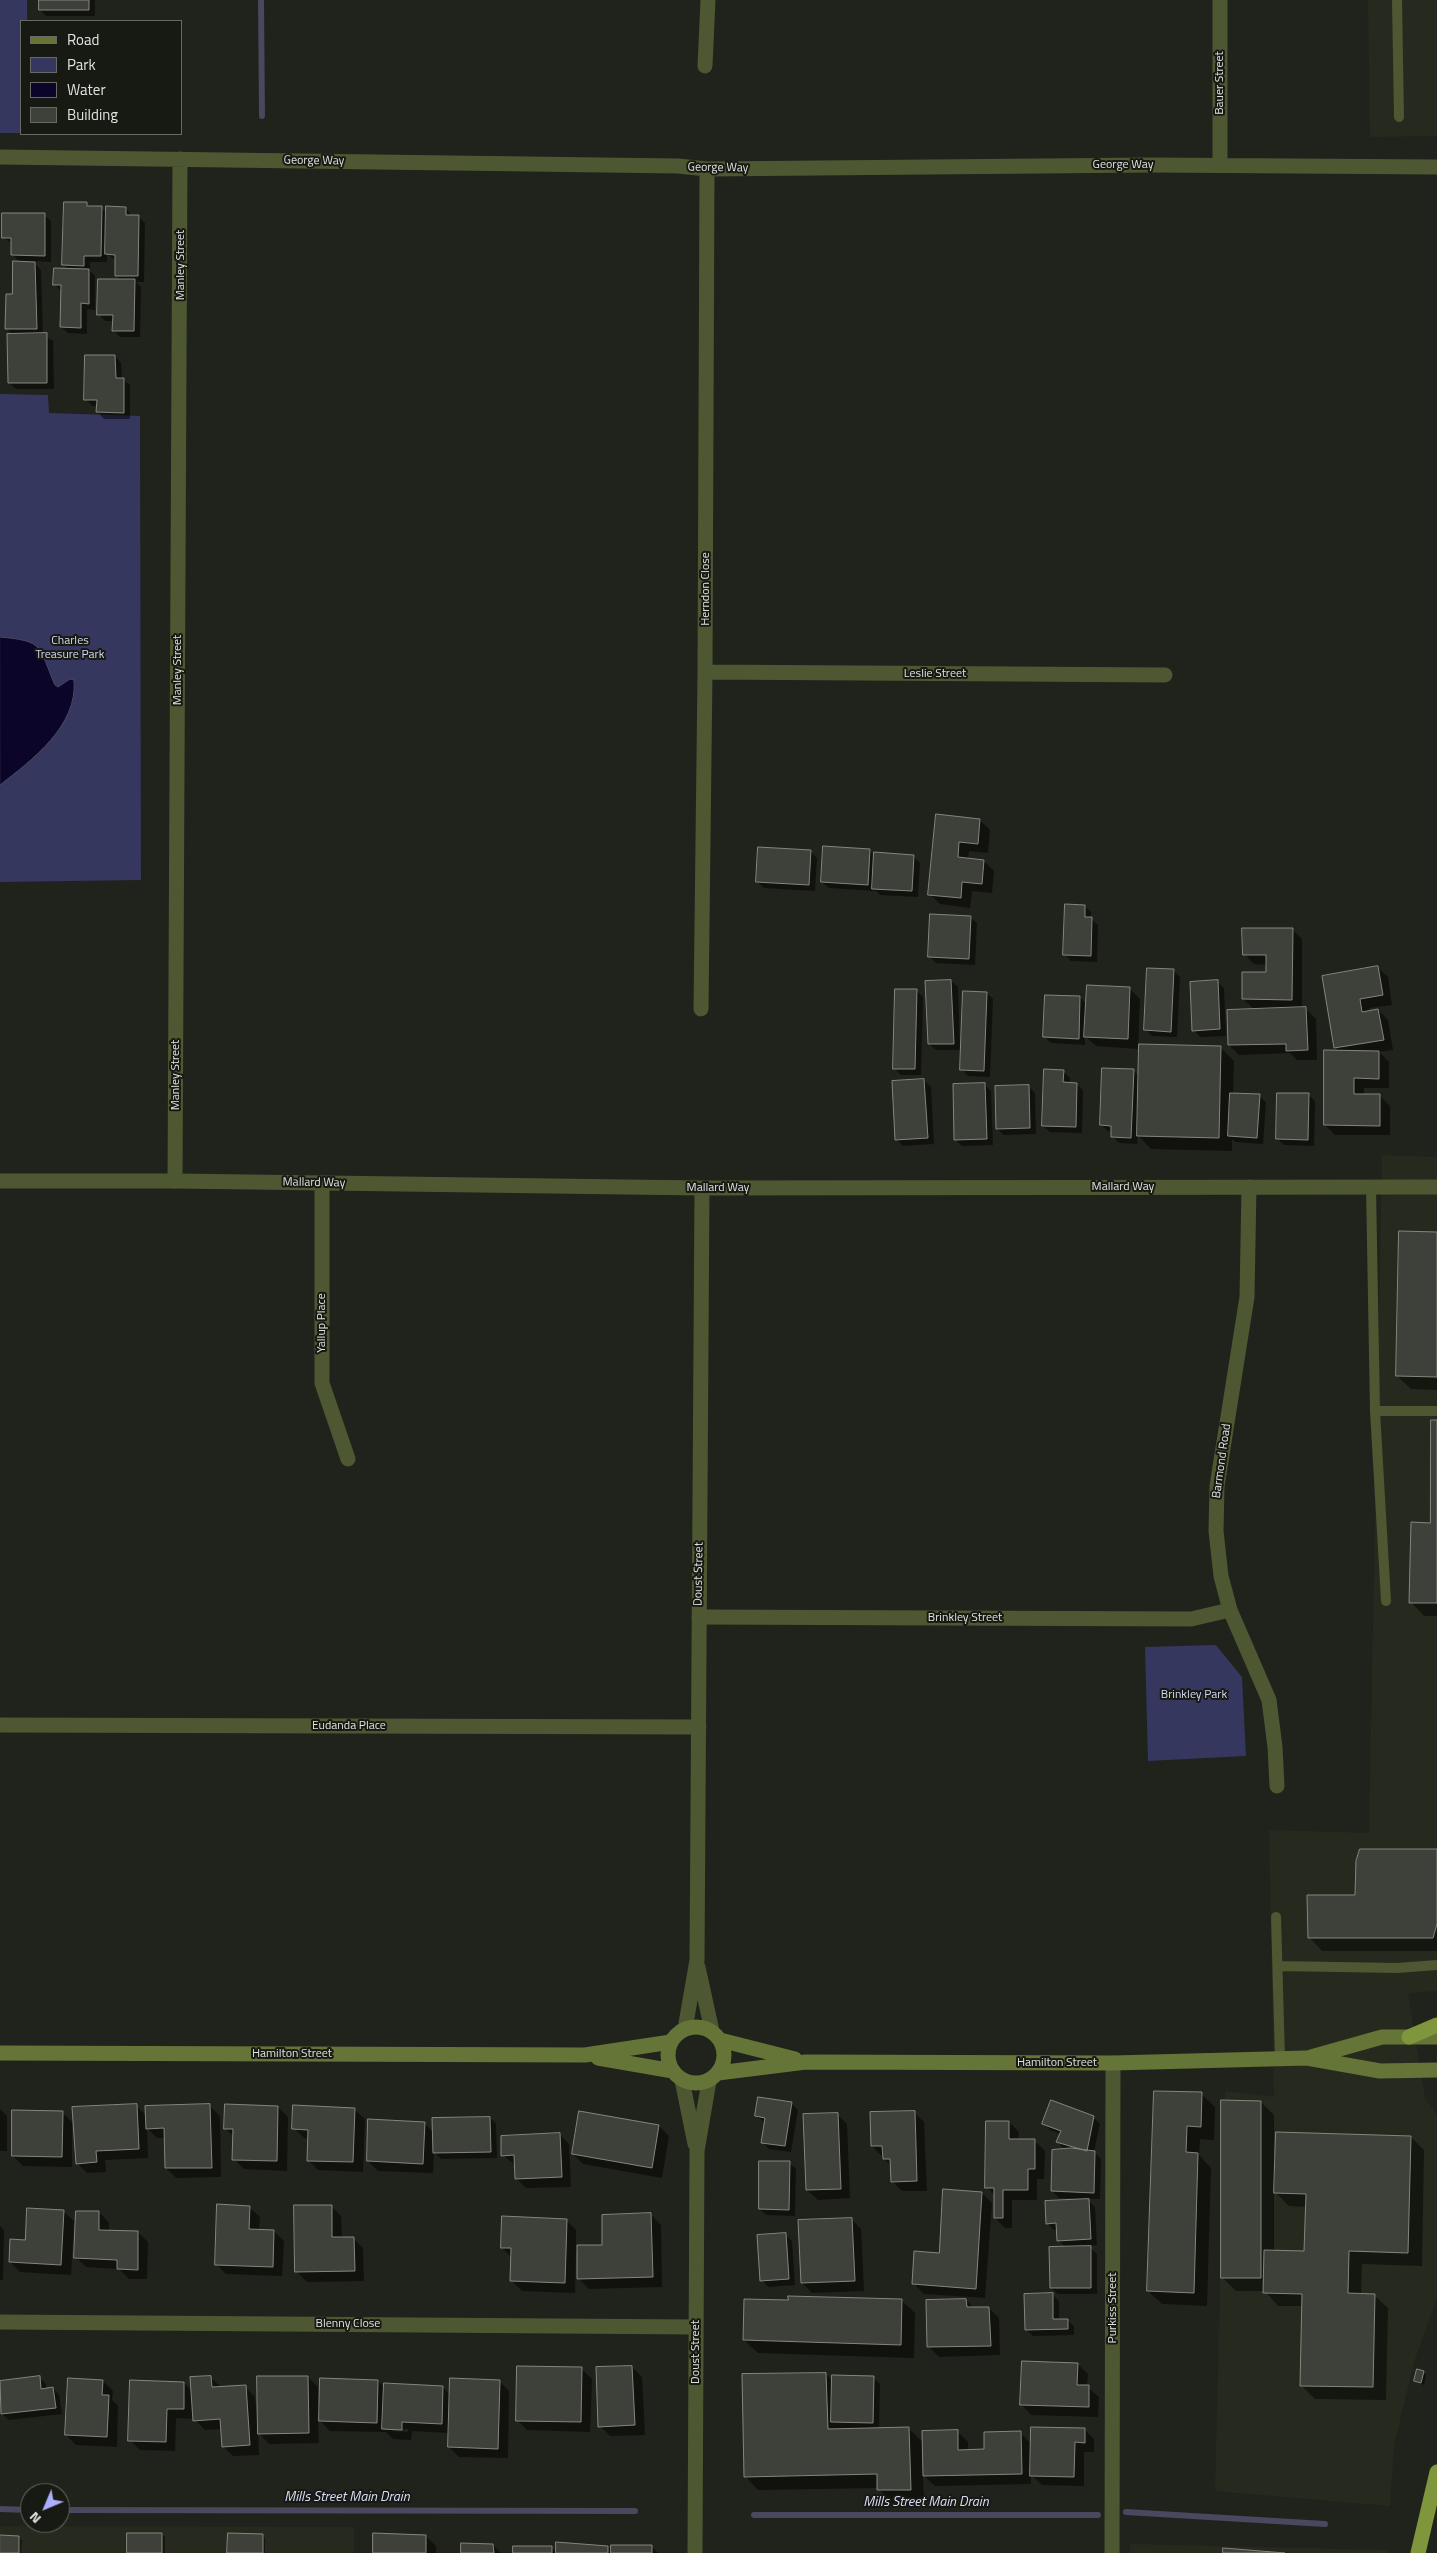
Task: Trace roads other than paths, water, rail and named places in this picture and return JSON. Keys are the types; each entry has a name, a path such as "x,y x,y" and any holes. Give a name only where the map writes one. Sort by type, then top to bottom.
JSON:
{"highway":[{"path":"1409,2037 1437,2025"},
{"path":"1418,2553 1437,2472"}],"main road":[{"path":"694,2027 716,2036 725,2056 724,2064 714,2077 691,2083 678,2075 668,2057 671,2042 686,2029 694,2027"},
{"name":"Hamilton Street","path":"716,2036 806,2062"},
{"name":"Hamilton Street","path":"1307,2058 1382,2037 1437,2037"},
{"name":"Hamilton Street","path":"0,2053 585,2055 671,2042"},
{"name":"Hamilton Street","path":"585,2055 678,2075"},
{"name":"Hamilton Street","path":"714,2077 806,2062 1113,2063 1307,2058 1380,2071 1437,2070"}],"street":[{"path":"705,66 708,0"},
{"name":"Bauer Street","path":"1220,0 1220,165"},
{"name":"George Way","path":"0,157 678,166 707,169 1220,165 1437,167"},
{"name":"Manley Street","path":"175,1181 180,160"},
{"name":"Herndon Close","path":"701,1009 706,672 707,169"},
{"name":"Leslie Street","path":"706,672 1165,675"},
{"name":"Mallard Way","path":"0,1181 175,1181 702,1188 1437,1187"},
{"name":"Yallup Place","path":"322,1183 322,1383 348,1459"},
{"name":"Barmond Road","path":"1249,1187 1248,1297 1217,1486 1216,1531 1221,1576 1230,1610 1269,1700 1276,1747 1277,1786"},
{"name":"Doust Street","path":"686,2029 697,1960 702,1188"},
{"name":"Brinkley Street","path":"699,1617 1191,1619 1230,1610"},
{"name":"Eudanda Place","path":"0,1725 699,1727"},
{"name":"Doust Street","path":"697,1960 716,2036"},
{"name":"Purkiss Street","path":"1112,2553 1113,2063"},
{"name":"Doust Street","path":"678,2075 697,2150"},
{"name":"Doust Street","path":"695,2553 697,2150 714,2077"},
{"name":"Blenny Close","path":"0,2322 696,2327"}],"lane":[{"path":"1397,0 1400,117"},
{"path":"1371,1187 1375,1411 1386,1601"},
{"path":"1375,1411 1437,1411"},
{"path":"1276,1917 1280,2059"},
{"path":"1278,1966 1397,1968 1437,1964"}],"water":[{"path":"0,637 25,641 38,648 55,685 58,687 70,679 74,680 73,697 69,712 61,727 39,753 0,785"}],"waterway":[{"path":"261,0 262,116"},
{"name":"Mills Street Main Drain","path":"0,2509 20,2510"},
{"name":"Mills Street Main Drain","path":"70,2510 635,2511"},
{"path":"1126,2512 1325,2524"},
{"name":"Mills Street Main Drain","path":"754,2515 1098,2515"}],"park label":[{"name":"Charles Treasure Park","path":"70,648"},
{"name":"Brinkley Park","path":"1194,1695"}]}
